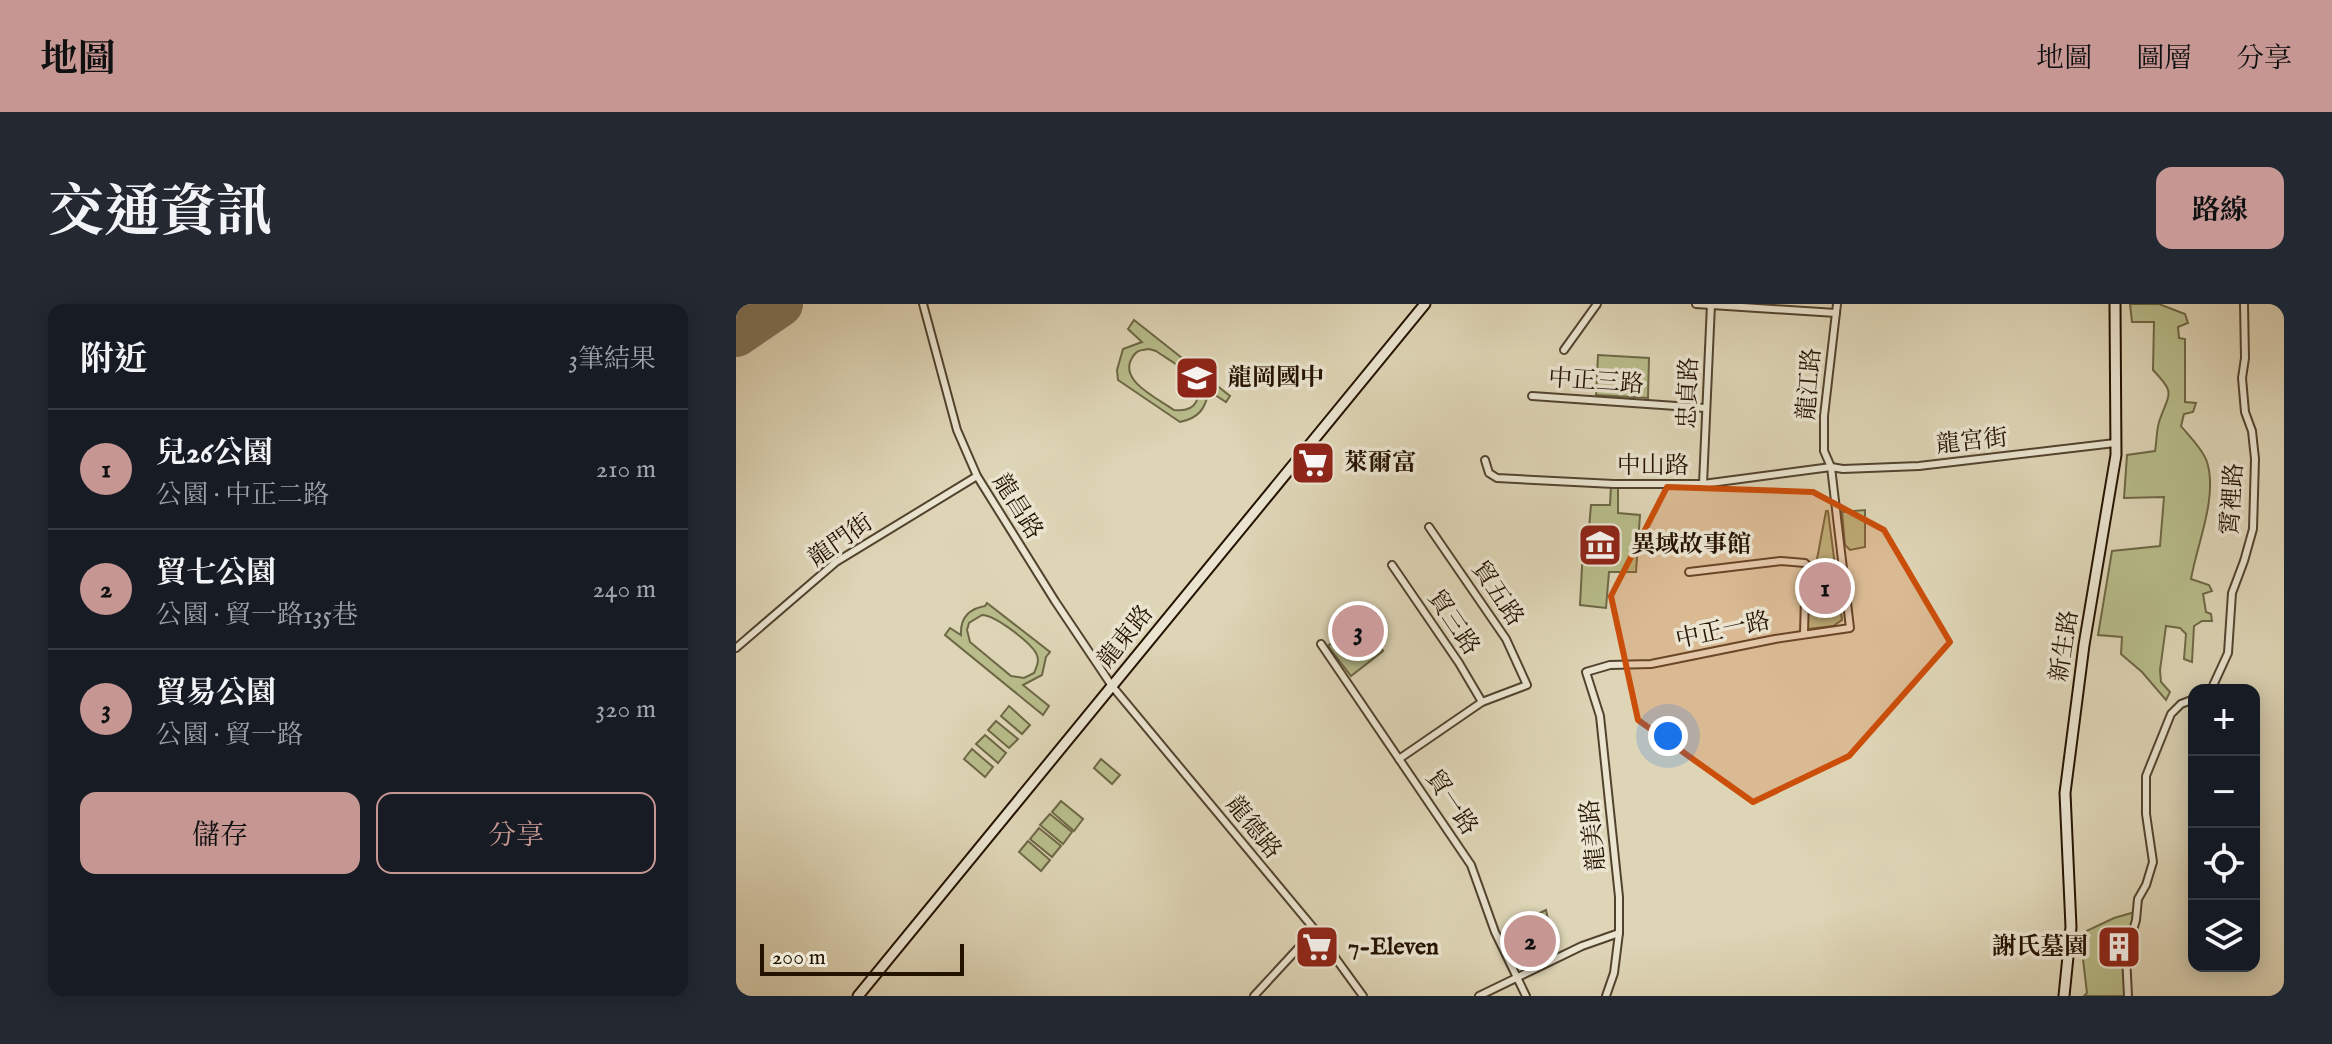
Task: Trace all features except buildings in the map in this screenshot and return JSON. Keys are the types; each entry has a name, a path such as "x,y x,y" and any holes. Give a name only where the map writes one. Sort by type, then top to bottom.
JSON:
{"street":[{"name":"龍昌路","path":"923,304 957,430 977,476 1112,686"},
{"name":"龍東路","path":"858,996 1425,304"},
{"path":"1564,350 1597,304"},
{"path":"1696,304 1836,313"},
{"name":"忠貞路","path":"1703,484 1711,304"},
{"name":"龍江路","path":"1831,467 1824,451 1824,416 1837,304"},
{"name":"新生路","path":"2064,996 2071,927 2065,793 2075,706 2116,455 2115,304"},
{"name":"霄裡路","path":"2214,684 2228,653 2232,593 2253,529 2255,459 2252,431 2245,412 2242,378 2245,358 2244,304"},
{"name":"中正三路","path":"1532,396 1705,408"},
{"name":"龍宮街","path":"1831,467 1919,466 2115,443"},
{"name":"中山路","path":"1485,460 1489,473 1497,478 1614,484 1703,484 1831,467"},
{"name":"中正一路","path":"1586,672 1610,665 1651,664 1804,633 1850,628 1831,467"},
{"name":"龍門街","path":"736,648 836,562 977,476"},
{"name":"貿五路","path":"1429,527 1506,639 1527,685 1482,702"},
{"path":"1689,572 1781,561 1805,563 1809,567 1804,633"},
{"name":"貿三路","path":"1392,565 1482,702"},
{"name":"貿一路","path":"1321,644 1471,865 1495,932 1526,996"},
{"name":"龍美路","path":"1586,672 1600,716 1619,897 1614,973 1606,996"},
{"name":"龍德路","path":"1112,686 1315,930 1363,996"},
{"path":"2128,996 2126,955 2136,920 2138,899 2153,862 2146,814 2146,776 2171,714 2188,701"},
{"path":"1399,759 1482,702"},
{"path":"1254,996 1315,930"},
{"path":"1479,996 1582,946 1619,933"}],"highlighted area":[{"path":"1667,487 1813,492 1884,530 1950,642 1849,756 1753,802 1638,720 1611,596"}],"green space":[{"path":"2130,304 2159,304 2185,314 2188,323 2178,327 2179,338 2185,339 2185,402 2196,403 2193,412 2184,414 2181,426 2202,452 2210,476 2208,505 2191,579 2209,585 2212,591 2203,594 2206,612 2211,614 2212,621 2202,621 2194,626 2192,662 2184,659 2186,634 2180,628 2166,626 2160,670 2161,682 2170,692 2166,700 2142,672 2121,654 2122,637 2098,635 2112,551 2160,546 2164,497 2124,498 2127,455 2155,451 2168,393 2168,388 2153,370 2154,322 2132,322"},
{"path":"1134,320 1230,396 1226,402 1209,391 1200,412 1180,422 1118,380 1117,370 1123,349 1142,342 1128,329","holes":["1149,349 1178,365 1197,386 1196,402 1190,408 1174,410 1135,382 1129,366 1135,353"]},
{"path":"1598,355 1649,358 1648,398 1596,395"},
{"path":"1611,486 1618,486 1618,513 1640,515 1636,572 1609,572 1606,608 1580,605 1584,528 1589,528 1591,505 1610,505"},
{"path":"1865,510 1865,547 1850,550 1845,545 1842,512"},
{"path":"1826,511 1842,620 1833,626 1807,629 1805,623"},
{"path":"987,603 1050,652 1042,675 1023,685 1049,706 1043,715 945,635 950,628 961,635 966,615","holes":["982,615 1012,630 1032,648 1038,658 1034,673 1024,678 1011,676 970,642 969,623"]},
{"path":"1361,615 1383,651 1351,676 1328,646"},
{"path":"1009,706 1030,725 1022,734 1001,716"},
{"path":"996,721 1018,739 1009,748 988,730"},
{"path":"985,735 1006,753 998,763 976,744"},
{"path":"972,749 993,767 985,777 964,759"},
{"path":"1101,759 1120,775 1112,784 1094,768"},
{"path":"1061,801 1083,819 1074,831 1052,812"},
{"path":"1050,814 1072,832 1063,844 1040,825"},
{"path":"1039,828 1061,846 1052,857 1030,839"},
{"path":"1028,841 1050,860 1041,871 1019,852"},
{"path":"1546,910 1554,949 1552,954 1519,966 1506,929"},
{"path":"2135,912 2124,957 2125,996 2084,996 2087,993 2080,934"}],"runway":[{"path":"736,334 780,304"}],"place":[{"name":"龍岡國中","path":"1197,378"},
{"name":"萊爾富","path":"1313,463"},
{"name":"異域故事館","path":"1600,545"},
{"name":"兒26公園","path":"1825,588"},
{"name":"貿易公園","path":"1358,631"},
{"name":"貿七公園","path":"1530,941"},
{"name":"7-Eleven","path":"1317,947"},
{"name":"謝氏墓園","path":"2119,947"}]}
